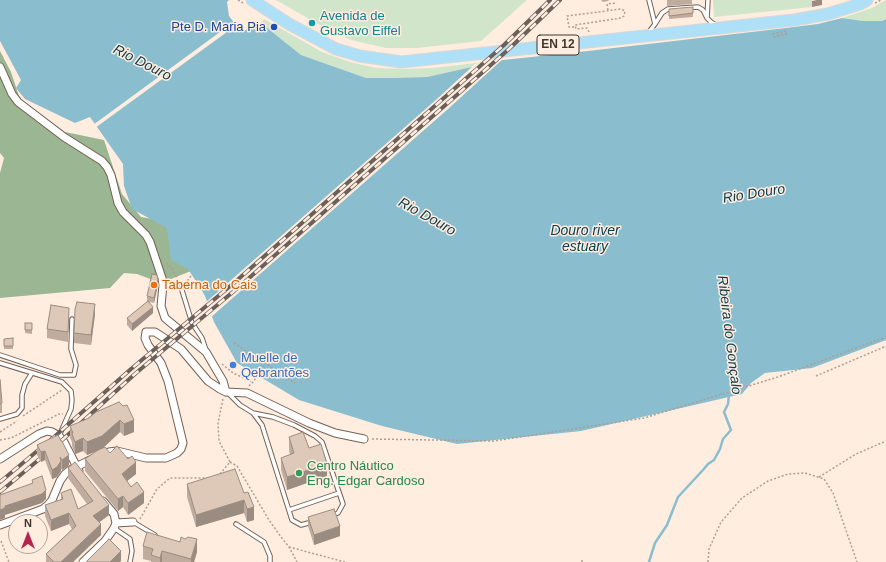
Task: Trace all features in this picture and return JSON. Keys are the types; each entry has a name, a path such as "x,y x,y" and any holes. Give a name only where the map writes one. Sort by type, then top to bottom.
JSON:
{"main road":[{"name":"EN 12","path":"256,2 289,24 336,49 378,60 401,62 794,20 828,14 860,4 867,0"}],"street":[{"path":"0,67 12,94 18,102 107,167 111,175 119,206 149,240 163,285 161,306 165,318 207,353 223,381 226,392"},
{"path":"0,525 43,509 52,500 60,481 65,474 76,467 109,452 117,451 146,458 158,459 171,456 181,449 183,443 168,381 161,363 145,338 146,332 155,332 181,349 208,381 226,392 247,393 309,423 335,433 364,439"},
{"path":"0,459 39,434 47,431 52,432 59,436 70,452 76,467 84,478"},
{"path":"84,562 105,541 115,525 114,514 98,494"},
{"path":"115,525 133,522"}],"lane":[{"path":"649,0 655,24"},
{"path":"707,18 708,0"},
{"path":"645,35 651,31 662,13 668,9 698,7 703,10 711,22 721,28"},
{"path":"181,287 192,323 202,338 207,353"},
{"path":"0,356 60,375 74,375 76,365 71,349 72,318"},
{"path":"0,363 62,382 71,391 71,410 59,436"},
{"path":"0,419 17,414 22,408 22,395 25,384 32,373"},
{"path":"226,392 253,413 262,425 292,520 301,525 316,520"},
{"path":"253,413 273,417 294,425 315,436 322,442 343,504 338,513 331,516"},
{"path":"289,510 339,493"},
{"path":"133,522 160,537"},
{"path":"236,524 264,542 270,556 270,562"},
{"path":"115,525 130,539 132,551 130,562"}],"path":[{"path":"608,10 607,4 617,3"},
{"path":"574,27 576,24 618,19 625,15 625,11 623,9 608,10 567,16 569,27 574,27 576,29 588,28 590,42"},
{"path":"788,30 773,34 774,37 789,33"},
{"path":"181,287 191,276"},
{"path":"364,439 494,441 644,418 778,377 886,337"},
{"path":"234,343 295,384"},
{"path":"816,376 884,347 886,348"},
{"path":"207,353 214,353 222,364 233,373 253,382"},
{"path":"247,388 265,364"},
{"path":"24,416 66,387"},
{"path":"226,392 222,402 218,423 219,441 230,462 237,466 269,520 289,547 297,562"},
{"path":"0,440 11,438 59,414 68,415"},
{"path":"0,432 18,420"},
{"path":"819,477 856,454 886,441"},
{"path":"220,474 230,462"},
{"path":"708,562 709,549 721,522 742,498 768,481 788,474 804,473 824,479 833,493 857,562"},
{"path":"133,522 141,518 157,489 170,478 206,478 213,476"},
{"path":"1,541 9,562"},
{"path":"289,547 345,562"}],"green space":[{"path":"276,0 527,0 481,41 416,48 386,48 351,40 325,28"},
{"path":"713,0 812,0 812,7 714,17"},
{"path":"886,0 886,19 882,21 863,21 842,18 872,8"},
{"path":"264,19 322,52 350,62 376,68 432,68 503,60 427,77 366,78 301,55 261,23"},
{"path":"0,51 11,72 20,99 65,132 104,140 122,194 141,217 158,220 174,220 191,271 161,283 137,274 124,273 110,288 0,298 0,173 4,158 0,153"}],"water":[{"name":"Douro river estuary","path":"0,0 229,0 227,2 229,16 241,32 261,23 301,55 366,78 393,78 427,77 503,60 786,28 818,24 842,18 863,21 882,21 886,19 886,340 812,368 765,373 751,383 742,394 581,431 457,444 382,426 299,400 237,363 214,322 201,289 188,269 171,260 167,228 132,209 124,186 123,164 90,117 75,123 25,99 16,88 21,80 0,41","holes":["444,96 449,99 451,104 443,111 438,108 436,103","230,284 235,287 237,292 229,299 224,297 222,291 225,286"]}],"pier":[{"path":"235,21 238,24 95,128 93,125"},
{"path":"504,58 210,318 205,303 475,64","holes":["444,98 449,104 443,109 439,107 438,103","230,286 234,288 235,292 233,296 229,297 226,295 225,291 226,288"]}],"building":[{"path":"693,7 693,13 669,16 669,9"},
{"path":"152,274 157,275 158,280 154,298 147,296"},
{"path":"148,301 153,307 132,324 127,318"},
{"path":"77,302 95,304 91,335 74,333 75,309"},
{"path":"51,305 69,308 68,332 47,329"},
{"path":"25,323 32,323 32,330 25,330"},
{"path":"13,338 13,346 4,346 4,339"},
{"path":"0,380 2,403 0,404"},
{"path":"119,402 123,406 127,405 134,420 124,424 120,420 102,436 87,442 83,438 75,442 70,426"},
{"path":"303,432 309,448 321,444 327,464 287,477 281,458 294,453 289,437"},
{"path":"58,435 69,455 62,460 60,457 61,461 57,467 52,470 45,451 41,452 37,445"},
{"path":"117,446 128,459 132,456 136,462 122,474 131,487 137,482 144,492 128,503 123,496 118,499 85,459 105,447 110,453"},
{"path":"75,462 109,505 93,516 101,524 61,562 54,562 46,554 48,554 48,552 76,526 69,513 51,520 45,505 63,499 61,493 71,489 78,509 93,501 68,468"},
{"path":"235,469 244,493 248,492 254,507 247,509 244,500 196,515 187,484"},
{"path":"42,476 46,490 42,494 5,506 5,508 0,510 0,495 33,483 32,480"},
{"path":"334,509 340,526 314,535 308,517"},
{"path":"147,532 180,542 181,537 185,539 188,537 197,539 191,559 162,551 160,558 151,555 153,549 143,546"},
{"path":"109,539 121,551 110,562 86,562"}],"waterway":[{"name":"Ribeira do Gonçalo","path":"649,562 655,543 667,525 678,497 708,464 714,460 723,439 731,430 724,412 728,404 729,394"}],"railway":[{"path":"0,482 235,282 504,45 550,0"},
{"path":"0,492 60,442 136,373 240,286 509,49 560,0"}],"place":[{"name":"Avenida de Gustavo Eiffel","path":"312,23"},
{"name":"Pte D. Maria Pia","path":"274,27"},
{"name":"Taberna do Cais","path":"154,285"},
{"name":"Muelle de Qebrantões","path":"233,365"},
{"name":"Centro Náutico Eng. Edgar Cardoso","path":"299,473"}],"water label":[{"name":"Rio Douro","path":"142,63"},
{"name":"Rio Douro","path":"754,194"},
{"name":"Rio Douro","path":"427,217"}]}
